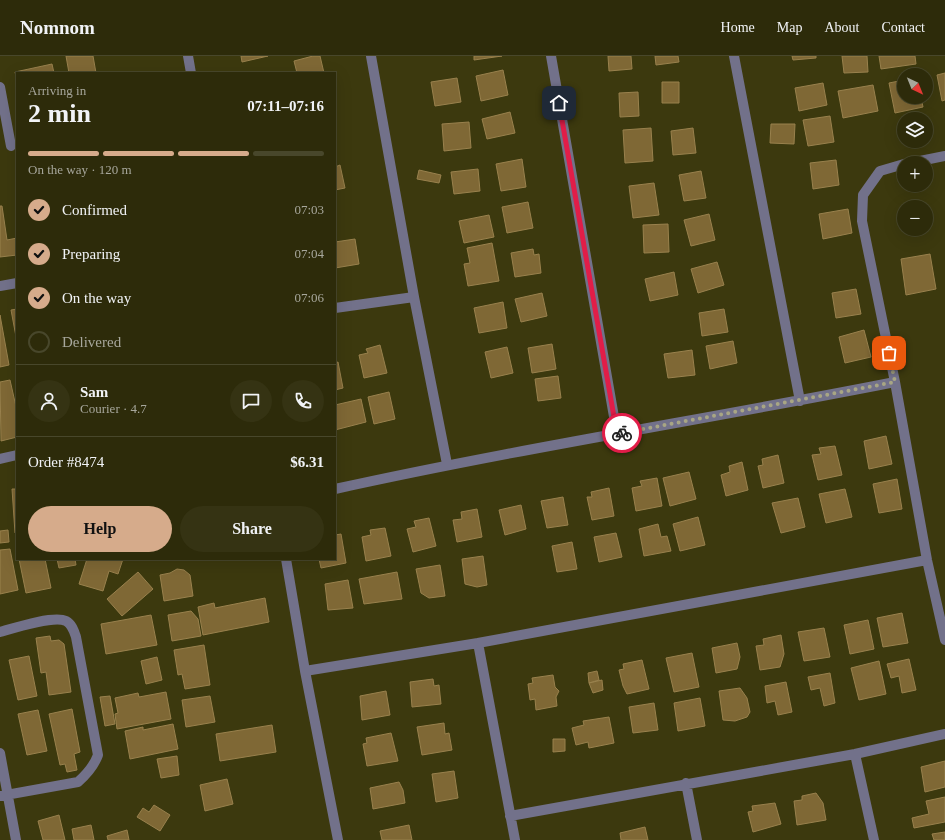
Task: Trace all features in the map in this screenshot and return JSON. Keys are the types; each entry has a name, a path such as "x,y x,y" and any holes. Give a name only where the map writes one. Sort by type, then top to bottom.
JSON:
{"street":[{"path":"188,56 191,72"},
{"path":"371,56 414,297 447,464"},
{"path":"551,56 617,434"},
{"path":"734,56 800,401"},
{"path":"0,87 1,109 10,146"},
{"path":"933,158 945,156"},
{"path":"897,166 880,171 863,195 862,221 895,382 927,560 945,640"},
{"path":"0,286 16,283"},
{"path":"336,308 414,297"},
{"path":"336,489 447,464 800,401 895,382"},
{"path":"0,459 16,455"},
{"path":"286,560 305,672 338,840"},
{"path":"305,672 478,643 927,560"},
{"path":"0,632 57,618 66,621 73,628 76,636 98,754 95,764 88,774 78,782 4,795"},
{"path":"478,643 515,840"},
{"path":"510,816 686,783 854,754 945,734"},
{"path":"0,753 4,795 16,840"},
{"path":"854,754 874,840"},
{"path":"686,783 697,840"}],"building":[{"path":"66,56 93,56 96,72 69,72"},
{"path":"241,56 268,56 242,62"},
{"path":"313,56 320,56 324,72 297,72 294,61"},
{"path":"474,56 502,56 474,60"},
{"path":"608,56 631,56 632,69 609,71"},
{"path":"655,56 678,56 679,62 656,65"},
{"path":"792,56 816,56 816,58 793,60"},
{"path":"842,56 867,56 868,72 844,73"},
{"path":"879,56 915,56 916,64 881,69"},
{"path":"52,64 54,72 16,72 16,76 15,72"},
{"path":"503,70 508,95 481,101 476,76"},
{"path":"945,73 945,100 942,101 937,75"},
{"path":"457,78 461,102 435,106 431,82"},
{"path":"897,81 897,104 922,104 923,107 895,113 889,83"},
{"path":"662,82 679,82 679,103 662,103"},
{"path":"823,83 827,105 799,111 795,88"},
{"path":"873,85 878,111 843,118 838,91"},
{"path":"638,92 639,116 620,117 619,93"},
{"path":"510,112 515,133 487,139 482,119"},
{"path":"830,116 834,142 808,146 803,120"},
{"path":"469,122 471,148 444,151 442,124"},
{"path":"771,124 795,124 794,144 770,143"},
{"path":"651,128 653,161 625,163 623,130"},
{"path":"693,128 696,153 673,155 671,131"},
{"path":"522,159 526,187 501,191 496,164"},
{"path":"836,160 839,185 813,189 810,163"},
{"path":"340,165 345,188 336,190 336,167"},
{"path":"478,169 480,191 454,194 451,172"},
{"path":"419,170 441,175 439,183 417,179"},
{"path":"701,171 706,198 684,201 679,175"},
{"path":"654,183 659,215 633,218 629,186"},
{"path":"528,202 533,228 507,233 502,207"},
{"path":"0,206 2,206 7,240 16,238 16,255 0,257"},
{"path":"848,209 852,233 823,239 819,214"},
{"path":"709,214 715,240 691,246 684,220"},
{"path":"489,215 494,237 464,243 459,221"},
{"path":"668,224 669,252 644,253 643,225"},
{"path":"355,239 359,264 336,268 336,242"},
{"path":"492,243 499,281 468,286 464,264 470,263 467,248"},
{"path":"533,249 534,255 539,254 541,273 515,277 511,253"},
{"path":"930,254 936,289 906,295 901,259"},
{"path":"717,262 724,285 698,293 691,269"},
{"path":"674,272 678,295 650,301 645,279"},
{"path":"856,289 861,314 836,318 832,293"},
{"path":"542,293 547,316 521,322 515,299"},
{"path":"503,302 507,328 479,333 474,308"},
{"path":"16,309 16,337 11,310"},
{"path":"724,309 728,332 702,336 699,313"},
{"path":"0,315 9,365 0,367"},
{"path":"864,330 871,357 845,363 839,337"},
{"path":"733,341 737,363 710,369 706,346"},
{"path":"552,344 556,369 532,373 528,348"},
{"path":"380,345 387,373 364,378 359,355 368,353 366,349"},
{"path":"507,347 513,373 491,378 485,352"},
{"path":"692,350 695,375 668,378 664,354"},
{"path":"338,362 343,388 336,390 336,363"},
{"path":"558,376 561,398 538,401 535,379"},
{"path":"10,380 16,407 16,437 1,441 0,382"},
{"path":"389,392 395,419 374,424 368,397"},
{"path":"361,399 366,422 336,430 336,405"},
{"path":"886,436 892,464 869,469 864,441"},
{"path":"835,446 842,475 818,480 812,455 821,454 819,448"},
{"path":"778,455 784,483 763,488 758,466 763,465 762,459"},
{"path":"742,462 748,490 726,496 721,475 730,472 729,466"},
{"path":"689,472 696,499 670,506 663,478"},
{"path":"657,478 662,506 636,511 632,488 642,486 640,481"},
{"path":"897,479 902,509 879,513 873,484"},
{"path":"609,488 614,516 592,520 587,497 592,497 591,492"},
{"path":"12,489 16,489 15,533"},
{"path":"845,489 852,517 826,523 819,494"},
{"path":"563,497 568,525 547,528 541,501"},
{"path":"798,498 805,527 781,533 772,503"},
{"path":"521,505 526,529 505,535 499,510"},
{"path":"477,509 482,537 457,542 453,520 462,519 461,512"},
{"path":"698,517 705,545 680,551 673,524"},
{"path":"429,518 436,546 413,552 407,529 416,527 414,521"},
{"path":"658,524 661,537 667,536 671,551 644,556 639,529"},
{"path":"385,528 391,556 366,561 362,537 371,535 370,530"},
{"path":"8,530 9,542 0,543 0,531"},
{"path":"616,533 622,557 599,562 594,537"},
{"path":"341,534 346,563 321,568 319,560 336,560 336,535"},
{"path":"572,542 577,569 557,572 552,546"},
{"path":"10,549 18,590 0,594 0,550"},
{"path":"483,556 487,585 477,587 465,584 462,559"},
{"path":"19,560 45,560 51,588 26,593"},
{"path":"57,560 75,560 76,565 59,568"},
{"path":"87,560 123,560 118,574 109,571 103,591 79,584"},
{"path":"440,565 445,596 429,598 421,593 416,569"},
{"path":"177,569 184,570 190,575 193,596 164,601 160,575 170,573"},
{"path":"138,572 153,589 122,616 107,599"},
{"path":"397,572 402,599 364,604 359,579"},
{"path":"348,580 353,608 328,610 325,584"},
{"path":"265,598 269,622 203,635 198,607 214,603 215,608"},
{"path":"191,611 198,619 201,636 172,641 168,615"},
{"path":"902,613 908,643 883,647 877,618"},
{"path":"151,615 157,645 106,654 101,624"},
{"path":"868,620 874,649 850,654 844,625"},
{"path":"824,628 830,657 804,661 798,632"},
{"path":"781,635 784,654 780,667 760,670 756,646 764,645 763,639"},
{"path":"50,636 51,641 59,640 64,644 71,692 49,695 46,672 41,673 36,638"},
{"path":"737,643 740,657 737,669 716,673 712,648"},
{"path":"204,645 210,685 185,689 182,674 178,675 174,650"},
{"path":"692,653 699,687 674,692 666,658"},
{"path":"29,656 37,696 18,700 9,660"},
{"path":"157,657 162,680 146,684 141,661"},
{"path":"909,659 916,690 902,693 899,676 891,678 887,664"},
{"path":"642,660 649,689 627,694 623,686 619,670 624,669 623,664"},
{"path":"879,661 886,694 859,700 851,668"},
{"path":"597,671 599,680 589,683 588,673"},
{"path":"830,673 835,703 824,706 820,688 811,690 808,677"},
{"path":"553,675 555,687 559,691 556,697 557,706 536,710 535,699 530,700 528,684 533,683 532,678"},
{"path":"433,679 434,686 439,685 441,704 412,707 410,682"},
{"path":"602,680 603,690 593,693 589,683"},
{"path":"786,682 792,712 778,715 775,701 767,703 765,686"},
{"path":"740,688 747,698 750,712 747,717 735,721 723,720 719,691"},
{"path":"386,691 390,715 362,720 360,696"},
{"path":"166,692 171,719 117,729 115,714 118,713 115,698 138,693 139,697"},
{"path":"110,696 115,724 105,726 100,697"},
{"path":"210,696 215,722 186,727 182,700"},
{"path":"700,698 705,726 678,731 674,703"},
{"path":"654,703 658,730 633,733 629,707"},
{"path":"72,709 80,752 74,754 77,770 67,772 65,764 60,765 49,714"},
{"path":"38,710 47,751 27,755 18,714"},
{"path":"609,717 614,743 589,748 588,742 576,745 572,728 584,725 583,721"},
{"path":"444,723 445,734 449,733 452,750 422,755 417,727"},
{"path":"173,724 178,749 130,759 125,731 143,727 143,730"},
{"path":"272,725 276,752 220,761 216,734"},
{"path":"391,733 398,761 367,766 363,744 367,743 366,738"},
{"path":"553,739 565,739 565,751 553,752"},
{"path":"177,756 179,775 161,778 157,759"},
{"path":"945,761 945,787 925,792 921,767"},
{"path":"454,771 458,798 436,802 432,774"},
{"path":"227,779 233,804 205,811 200,785"},
{"path":"399,782 403,790 405,803 373,809 370,788"},
{"path":"816,793 823,803 826,820 797,825 794,801 802,800 802,796"},
{"path":"945,797 945,822 914,828 912,818 929,814 926,801"},
{"path":"775,803 781,824 753,832 748,812 753,811 752,806"},
{"path":"154,805 170,815 160,831 137,817 143,808 149,812"},
{"path":"59,815 65,840 43,840 38,821"},
{"path":"91,825 94,840 74,840 72,829"},
{"path":"409,825 412,840 382,840 380,831"},
{"path":"645,827 648,840 621,840 620,833"},
{"path":"127,830 129,840 108,840 107,836"},
{"path":"945,832 945,840 934,840 932,834"}],"way so far":[{"path":"622,433 800,401 895,382 889,353"}],"route":[{"path":"559,103 617,434 622,433"}]}
